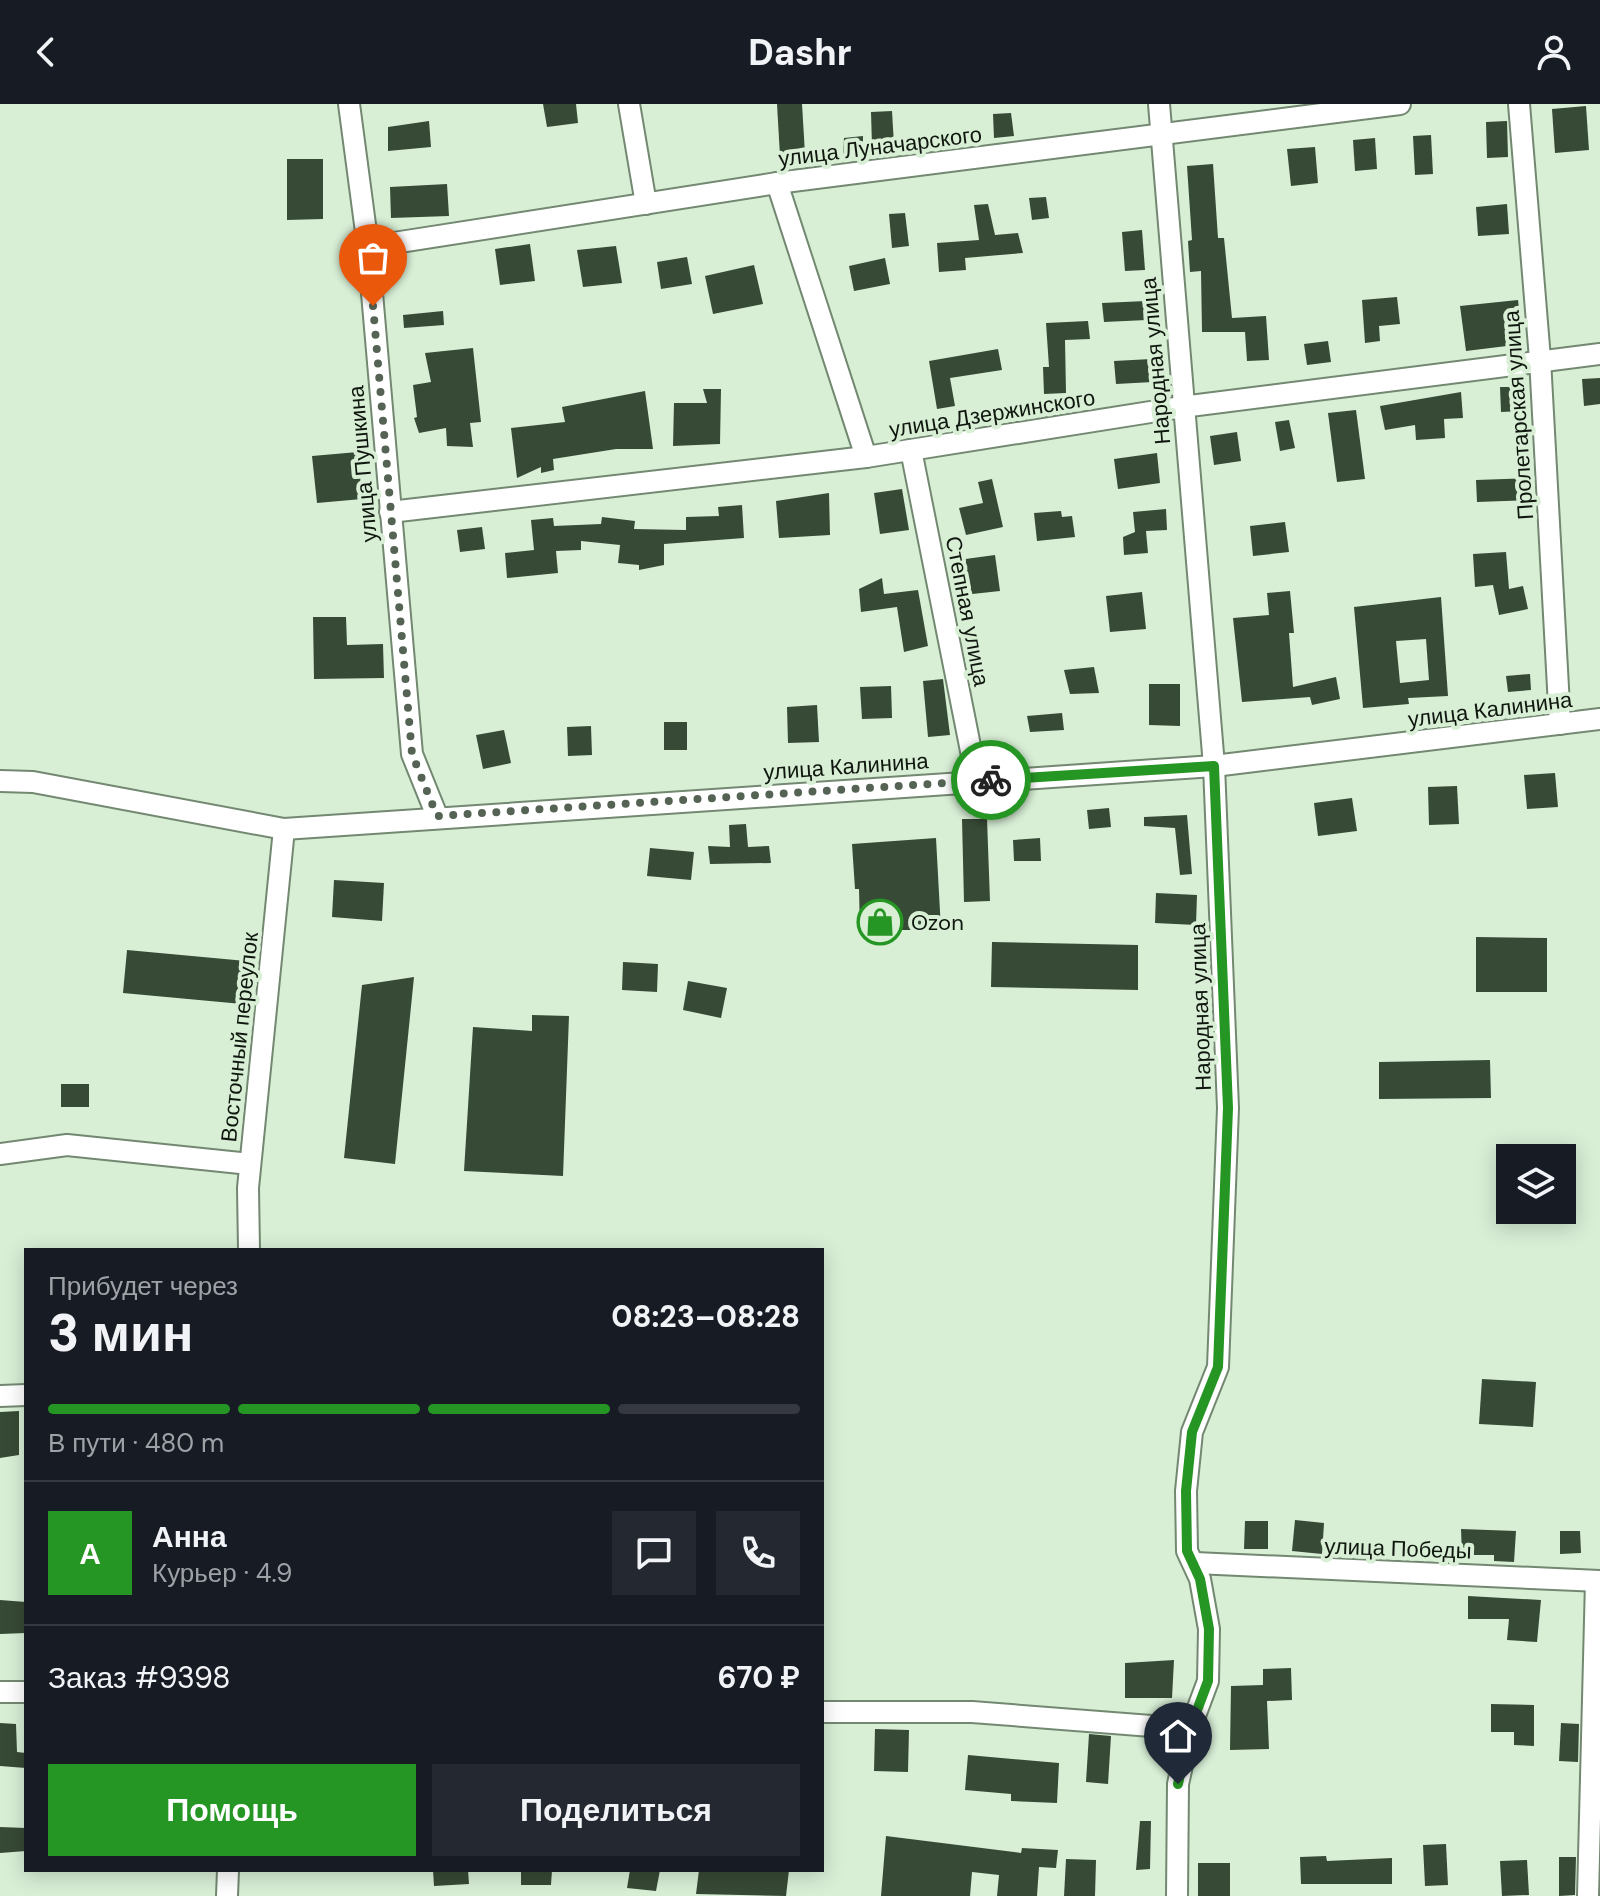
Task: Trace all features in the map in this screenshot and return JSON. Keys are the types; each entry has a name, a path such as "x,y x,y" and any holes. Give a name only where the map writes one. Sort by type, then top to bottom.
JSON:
{"street":[{"name":"улица Пушкина","path":"349,104 368,247 412,754 437,816"},
{"path":"629,104 646,204"},
{"name":"Народная улица","path":"1159,104 1214,766 1228,1108 1218,1367 1192,1432 1186,1491 1187,1551 1195,1563 1209,1629 1208,1681 1190,1729 1178,1784 1177,1896"},
{"name":"улица Луначарского","path":"368,247 777,183 1400,104"},
{"name":"Пролетарская улица","path":"1519,104 1540,359 1560,724"},
{"path":"777,183 866,457"},
{"name":"улица Дзержинского","path":"390,512 866,457 1182,407 1540,359 1600,354"},
{"name":"Степная улица","path":"911,450 977,781"},
{"name":"улица Калинина","path":"0,781 33,782 284,829 437,816 1214,766 1600,719"},
{"name":"Восточный переулок","path":"249,1248 250,1164 284,829"},
{"path":"0,1154 67,1145 250,1164"},
{"path":"0,1396 24,1395"},
{"name":"улица Победы","path":"1195,1563 1598,1581"},
{"path":"1588,1896 1598,1581"},
{"path":"0,1692 24,1692"},
{"path":"824,1712 972,1712 1190,1729"},
{"path":"227,1896 228,1872"}],"building":[{"path":"543,104 576,104 578,123 547,127"},
{"path":"777,104 802,104 805,154 780,156"},
{"path":"1586,106 1589,150 1555,153 1552,109"},
{"path":"892,111 894,145 872,146 871,112"},
{"path":"1011,113 1014,136 994,138 993,114"},
{"path":"429,121 431,147 388,151 388,127"},
{"path":"1507,121 1508,157 1487,158 1486,122"},
{"path":"1431,135 1433,174 1415,175 1413,136"},
{"path":"863,136 863,155 843,157 844,138"},
{"path":"1375,138 1377,169 1355,171 1353,140"},
{"path":"1315,147 1318,183 1291,186 1287,149"},
{"path":"287,159 323,159 323,219 287,220"},
{"path":"1213,164 1218,238 1224,238 1232,318 1266,316 1269,360 1247,361 1245,332 1202,332 1201,271 1190,272 1188,241 1192,240 1187,166"},
{"path":"447,184 449,216 391,218 390,187"},
{"path":"1046,197 1049,218 1032,220 1029,198"},
{"path":"988,204 995,235 1018,233 1023,253 965,258 966,270 939,272 937,243 979,240 974,205"},
{"path":"1507,204 1509,234 1478,236 1476,207"},
{"path":"905,213 909,246 892,248 889,214"},
{"path":"1142,230 1145,270 1125,271 1122,232"},
{"path":"530,244 535,281 500,285 495,249"},
{"path":"616,246 622,283 583,287 577,250"},
{"path":"687,257 692,284 661,289 657,262"},
{"path":"885,258 890,284 854,291 849,266"},
{"path":"754,265 763,304 713,314 705,276"},
{"path":"1397,297 1400,324 1379,326 1380,341 1365,343 1362,300"},
{"path":"1518,300 1523,344 1466,351 1460,306"},
{"path":"1146,301 1147,320 1104,322 1102,303"},
{"path":"443,311 444,325 404,328 403,315"},
{"path":"1088,321 1090,339 1065,340 1066,393 1044,394 1043,367 1049,367 1046,323"},
{"path":"1328,341 1331,362 1307,365 1304,344"},
{"path":"473,348 481,422 470,423 473,447 447,446 446,428 419,433 414,418 417,417 413,385 431,382 425,353"},
{"path":"998,349 1002,370 950,378 955,406 937,409 929,361"},
{"path":"1151,359 1153,382 1116,384 1114,361"},
{"path":"1600,378 1600,404 1584,406 1582,379"},
{"path":"1500,387 1522,387 1523,411 1501,412"},
{"path":"703,389 721,389 720,444 673,446 674,403 707,403"},
{"path":"645,391 653,449 616,449 553,459 554,470 541,473 541,467 517,478 511,428 565,422 562,407"},
{"path":"1461,392 1463,418 1444,419 1445,438 1416,440 1415,425 1385,430 1380,406"},
{"path":"1356,410 1365,479 1337,482 1328,413"},
{"path":"1289,420 1295,448 1280,451 1275,422"},
{"path":"1237,432 1241,461 1214,465 1210,436"},
{"path":"358,452 362,499 317,503 312,456"},
{"path":"1157,453 1160,483 1118,489 1114,459"},
{"path":"1530,478 1531,500 1477,502 1476,480"},
{"path":"992,479 1003,527 966,535 959,508 983,503 978,482"},
{"path":"902,489 909,530 880,534 874,493"},
{"path":"829,493 830,535 779,538 776,501"},
{"path":"742,505 744,538 664,544 664,565 639,570 639,565 618,563 620,545 581,541 581,550 556,551 558,573 507,578 505,553 534,550 531,520 553,518 554,526 601,524 602,517 635,521 634,529 686,530 686,517 719,516 718,507"},
{"path":"1166,509 1167,530 1146,531 1148,553 1124,555 1123,537 1135,532 1133,512"},
{"path":"1061,511 1062,517 1072,516 1075,537 1037,541 1034,513"},
{"path":"1285,522 1289,552 1253,556 1250,526"},
{"path":"482,527 485,549 460,552 457,530"},
{"path":"1506,552 1509,589 1523,586 1528,609 1499,615 1493,585 1475,587 1473,554"},
{"path":"995,555 1000,591 963,595 958,560"},
{"path":"882,578 884,594 918,590 928,646 904,652 897,607 861,612 859,589"},
{"path":"1290,591 1294,633 1289,633 1293,687 1336,677 1340,699 1312,705 1310,697 1242,702 1233,618 1269,615 1267,593"},
{"path":"1142,592 1146,629 1110,632 1106,596"},
{"path":"1441,597 1448,696 1408,698 1409,704 1363,708 1354,607","holes":["1426,639 1429,680 1400,683 1396,641"]},
{"path":"313,617 346,617 347,645 383,644 384,678 314,679"},
{"path":"1094,667 1099,693 1070,694 1064,670"},
{"path":"1530,674 1531,690 1508,692 1506,676"},
{"path":"943,679 950,735 928,737 923,681"},
{"path":"1149,684 1180,684 1180,726 1149,725"},
{"path":"891,686 892,718 862,719 860,687"},
{"path":"817,705 819,742 788,743 787,707"},
{"path":"1062,713 1064,730 1030,732 1027,716"},
{"path":"664,722 687,722 687,750 664,750"},
{"path":"591,726 592,755 568,756 567,727"},
{"path":"504,730 511,763 483,769 476,735"},
{"path":"1555,773 1558,807 1527,809 1524,775"},
{"path":"1457,786 1459,824 1429,825 1428,787"},
{"path":"1352,798 1357,831 1318,836 1314,803"},
{"path":"1109,808 1111,827 1089,829 1087,810"},
{"path":"1187,815 1192,874 1180,875 1175,828 1144,826 1144,817"},
{"path":"962,819 987,819 990,901 964,902"},
{"path":"746,824 748,847 769,846 771,863 710,864 708,846 730,847 729,825"},
{"path":"936,838 941,930 860,930 859,889 855,889 852,844"},
{"path":"1040,838 1041,861 1014,861 1013,840"},
{"path":"650,848 694,852 691,880 647,876"},
{"path":"334,880 384,883 382,921 332,917"},
{"path":"1156,893 1197,895 1196,925 1155,923"},
{"path":"1476,937 1547,938 1547,992 1476,992"},
{"path":"992,942 1138,945 1138,990 991,987"},
{"path":"127,950 246,961 253,1005 123,993"},
{"path":"623,962 658,964 657,992 622,990"},
{"path":"414,977 395,1164 344,1158 362,985"},
{"path":"688,981 727,988 721,1018 683,1010"},
{"path":"532,1015 569,1016 563,1176 464,1171 473,1027 532,1031"},
{"path":"1490,1060 1491,1098 1379,1099 1379,1062"},
{"path":"61,1084 89,1084 89,1107 61,1107"},
{"path":"1482,1379 1536,1382 1533,1427 1479,1424"},
{"path":"19,1411 19,1455 0,1458 0,1412"},
{"path":"1295,1520 1324,1523 1322,1554 1292,1551"},
{"path":"1245,1521 1268,1521 1268,1549 1244,1549"},
{"path":"1461,1529 1516,1531 1514,1562 1494,1561 1494,1555 1462,1555"},
{"path":"1560,1531 1580,1531 1581,1553 1560,1554"},
{"path":"1468,1596 1541,1600 1537,1642 1507,1640 1509,1619 1468,1619"},
{"path":"0,1600 24,1602 24,1633 0,1634"},
{"path":"1174,1660 1172,1698 1125,1698 1125,1663"},
{"path":"1291,1668 1292,1700 1267,1701 1269,1749 1230,1750 1231,1686 1263,1685 1263,1669"},
{"path":"1491,1704 1534,1705 1534,1746 1514,1745 1514,1732 1491,1732"},
{"path":"0,1723 16,1724 17,1752 24,1753 24,1768 0,1766"},
{"path":"1561,1723 1579,1724 1578,1762 1559,1761"},
{"path":"875,1729 909,1730 908,1772 874,1771"},
{"path":"1089,1734 1111,1736 1108,1784 1086,1782"},
{"path":"968,1755 1059,1763 1057,1803 1011,1801 1011,1794 965,1790"},
{"path":"1140,1821 1151,1821 1150,1869 1136,1870"},
{"path":"0,1827 24,1828 24,1851 0,1853"},
{"path":"886,1836 1021,1853 1022,1848 1058,1850 1056,1868 1039,1867 1037,1896 997,1896 999,1875 972,1872 970,1896 881,1896"},
{"path":"1446,1844 1448,1885 1425,1886 1423,1845"},
{"path":"1326,1856 1327,1861 1392,1858 1392,1884 1301,1884 1300,1857"},
{"path":"1559,1857 1576,1857 1575,1895 1559,1896"},
{"path":"1066,1859 1096,1860 1095,1896 1064,1896"},
{"path":"1527,1860 1529,1895 1502,1896 1500,1861"},
{"path":"1198,1863 1230,1863 1230,1896 1198,1896"},
{"path":"433,1872 468,1872 469,1884 434,1886"},
{"path":"521,1872 552,1872 551,1885 521,1885"},
{"path":"630,1872 660,1872 656,1891 627,1888"},
{"path":"699,1872 789,1872 786,1896 696,1894"}],"way so far":[{"path":"373,306 412,754 437,816 991,780"}],"place":[{"name":"Ozon","path":"880,922"}],"route":[{"path":"991,780 1214,766 1228,1108 1218,1367 1192,1432 1186,1491 1187,1551 1200,1579 1209,1629 1208,1681 1190,1729 1178,1784"}]}
